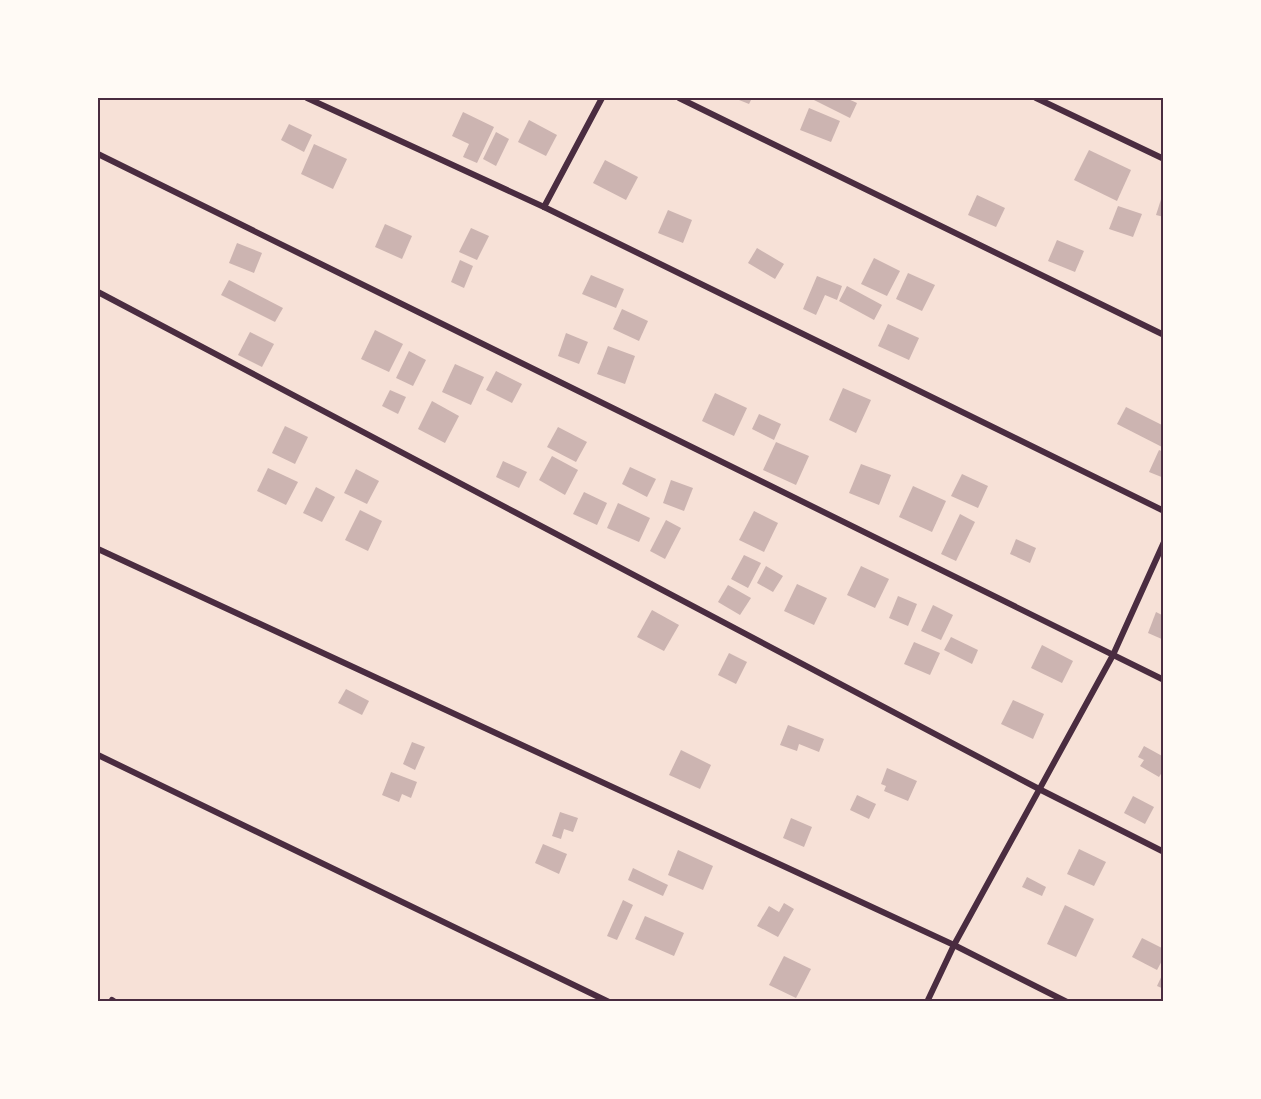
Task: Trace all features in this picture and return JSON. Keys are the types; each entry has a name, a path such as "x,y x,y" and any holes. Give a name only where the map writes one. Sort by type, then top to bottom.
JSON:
{"street":[{"path":"307,98 544,207 1164,511"},
{"path":"544,207 602,98"},
{"path":"679,98 1164,335"},
{"path":"1036,98 1164,159"},
{"path":"98,154 1164,680"},
{"path":"98,292 1041,790 1164,852"},
{"path":"927,1002 954,945 1113,655 1164,542"},
{"path":"98,549 954,945 1067,1002"},
{"path":"98,755 609,1002"}],"building":[{"path":"734,98 752,98 749,104"},
{"path":"810,98 846,98 857,103 850,118"},
{"path":"809,108 840,121 831,142 800,130"},
{"path":"463,112 494,127 477,163 463,157 469,144 452,136"},
{"path":"529,120 557,135 546,156 518,142"},
{"path":"289,124 312,135 304,152 281,140"},
{"path":"496,132 509,139 496,166 483,159"},
{"path":"314,144 347,159 333,189 301,174"},
{"path":"1089,150 1131,170 1117,201 1074,180"},
{"path":"605,160 638,177 626,200 593,183"},
{"path":"1164,190 1164,217 1156,215"},
{"path":"977,195 1005,208 996,227 968,215"},
{"path":"1118,206 1142,214 1133,237 1109,229"},
{"path":"668,210 692,220 683,243 658,233"},
{"path":"385,224 412,236 402,259 375,247"},
{"path":"471,228 489,236 477,260 459,252"},
{"path":"1057,240 1084,251 1075,272 1048,261"},
{"path":"237,243 262,253 254,273 229,263"},
{"path":"757,248 784,264 775,279 748,263"},
{"path":"874,258 900,271 887,296 861,284"},
{"path":"460,260 473,266 464,288 451,282"},
{"path":"908,273 935,285 922,311 896,299"},
{"path":"591,275 624,289 616,308 582,294"},
{"path":"817,276 842,286 837,300 825,295 816,315 803,309"},
{"path":"229,280 283,308 275,322 221,295"},
{"path":"847,286 882,305 874,320 839,301"},
{"path":"622,309 648,321 639,341 613,329"},
{"path":"888,324 919,338 909,360 878,346"},
{"path":"375,330 403,344 389,372 361,359"},
{"path":"250,332 274,344 262,367 238,355"},
{"path":"566,333 588,342 579,364 558,356"},
{"path":"608,346 635,356 625,384 597,374"},
{"path":"409,351 426,360 413,386 396,378"},
{"path":"455,364 484,377 471,405 442,392"},
{"path":"496,371 522,384 512,403 486,390"},
{"path":"843,388 871,400 856,433 829,420"},
{"path":"390,390 406,397 398,414 382,406"},
{"path":"715,393 747,408 734,436 702,421"},
{"path":"432,401 459,416 445,443 418,429"},
{"path":"1126,407 1164,426 1164,448 1117,424"},
{"path":"759,414 781,424 774,440 752,429"},
{"path":"285,426 308,437 295,464 272,453"},
{"path":"558,427 587,442 576,462 547,447"},
{"path":"776,442 809,456 796,485 763,470"},
{"path":"1159,450 1164,452 1164,478 1149,472"},
{"path":"552,456 578,470 565,495 539,480"},
{"path":"503,461 527,472 519,488 496,477"},
{"path":"861,464 891,475 879,505 849,493"},
{"path":"630,467 656,479 647,497 622,484"},
{"path":"268,468 298,482 286,505 257,491"},
{"path":"356,469 379,481 367,504 344,493"},
{"path":"962,474 988,486 978,508 951,496"},
{"path":"671,480 693,488 684,511 663,503"},
{"path":"913,486 946,501 932,532 899,517"},
{"path":"316,487 335,497 322,522 303,513"},
{"path":"584,492 607,503 597,525 573,514"},
{"path":"618,503 650,518 639,542 607,528"},
{"path":"360,510 382,521 368,551 345,540"},
{"path":"754,511 778,523 764,552 739,540"},
{"path":"960,514 975,522 956,561 941,554"},
{"path":"666,520 681,528 665,559 650,551"},
{"path":"1016,539 1036,548 1030,563 1010,554"},
{"path":"744,555 761,563 748,588 731,579"},
{"path":"766,566 783,576 773,592 757,583"},
{"path":"861,566 889,579 875,608 847,595"},
{"path":"797,584 827,598 814,625 784,611"},
{"path":"728,585 751,598 740,615 718,602"},
{"path":"898,596 917,604 908,626 889,618"},
{"path":"933,605 953,615 941,640 921,631"},
{"path":"652,610 679,625 664,651 637,637"},
{"path":"1156,612 1164,616 1164,640 1148,633"},
{"path":"951,637 978,650 972,664 944,650"},
{"path":"914,642 940,653 930,675 904,664"},
{"path":"1042,645 1073,661 1062,683 1031,668"},
{"path":"729,653 747,662 736,684 718,675"},
{"path":"346,689 369,701 362,715 338,703"},
{"path":"1013,700 1044,714 1033,739 1001,724"},
{"path":"788,725 824,739 819,752 799,744 797,751 780,745"},
{"path":"412,742 425,747 415,770 403,764"},
{"path":"1144,746 1164,757 1164,769 1159,777 1140,766 1144,760 1138,757"},
{"path":"681,750 711,765 700,789 669,775"},
{"path":"887,768 917,781 908,801 884,791 886,786 881,784"},
{"path":"391,772 417,782 411,798 402,794 399,802 382,795"},
{"path":"857,795 876,804 869,819 850,810"},
{"path":"1133,796 1154,807 1145,824 1124,813"},
{"path":"560,812 578,818 573,832 564,829 561,839 552,836"},
{"path":"791,818 812,827 804,847 783,838"},
{"path":"543,844 567,854 559,874 535,863"},
{"path":"1079,849 1106,862 1094,886 1067,874"},
{"path":"678,850 713,866 703,890 668,875"},
{"path":"633,868 668,885 663,896 628,880"},
{"path":"1027,877 1046,887 1042,896 1022,887"},
{"path":"623,900 633,905 617,940 607,936"},
{"path":"784,903 794,909 778,937 757,926 769,906 779,912"},
{"path":"1065,905 1094,919 1076,957 1047,944"},
{"path":"645,916 684,933 674,956 635,939"},
{"path":"1142,938 1164,949 1164,957 1157,970 1132,957"},
{"path":"784,956 811,969 796,998 769,985"},
{"path":"1164,971 1164,989 1157,986"}]}
